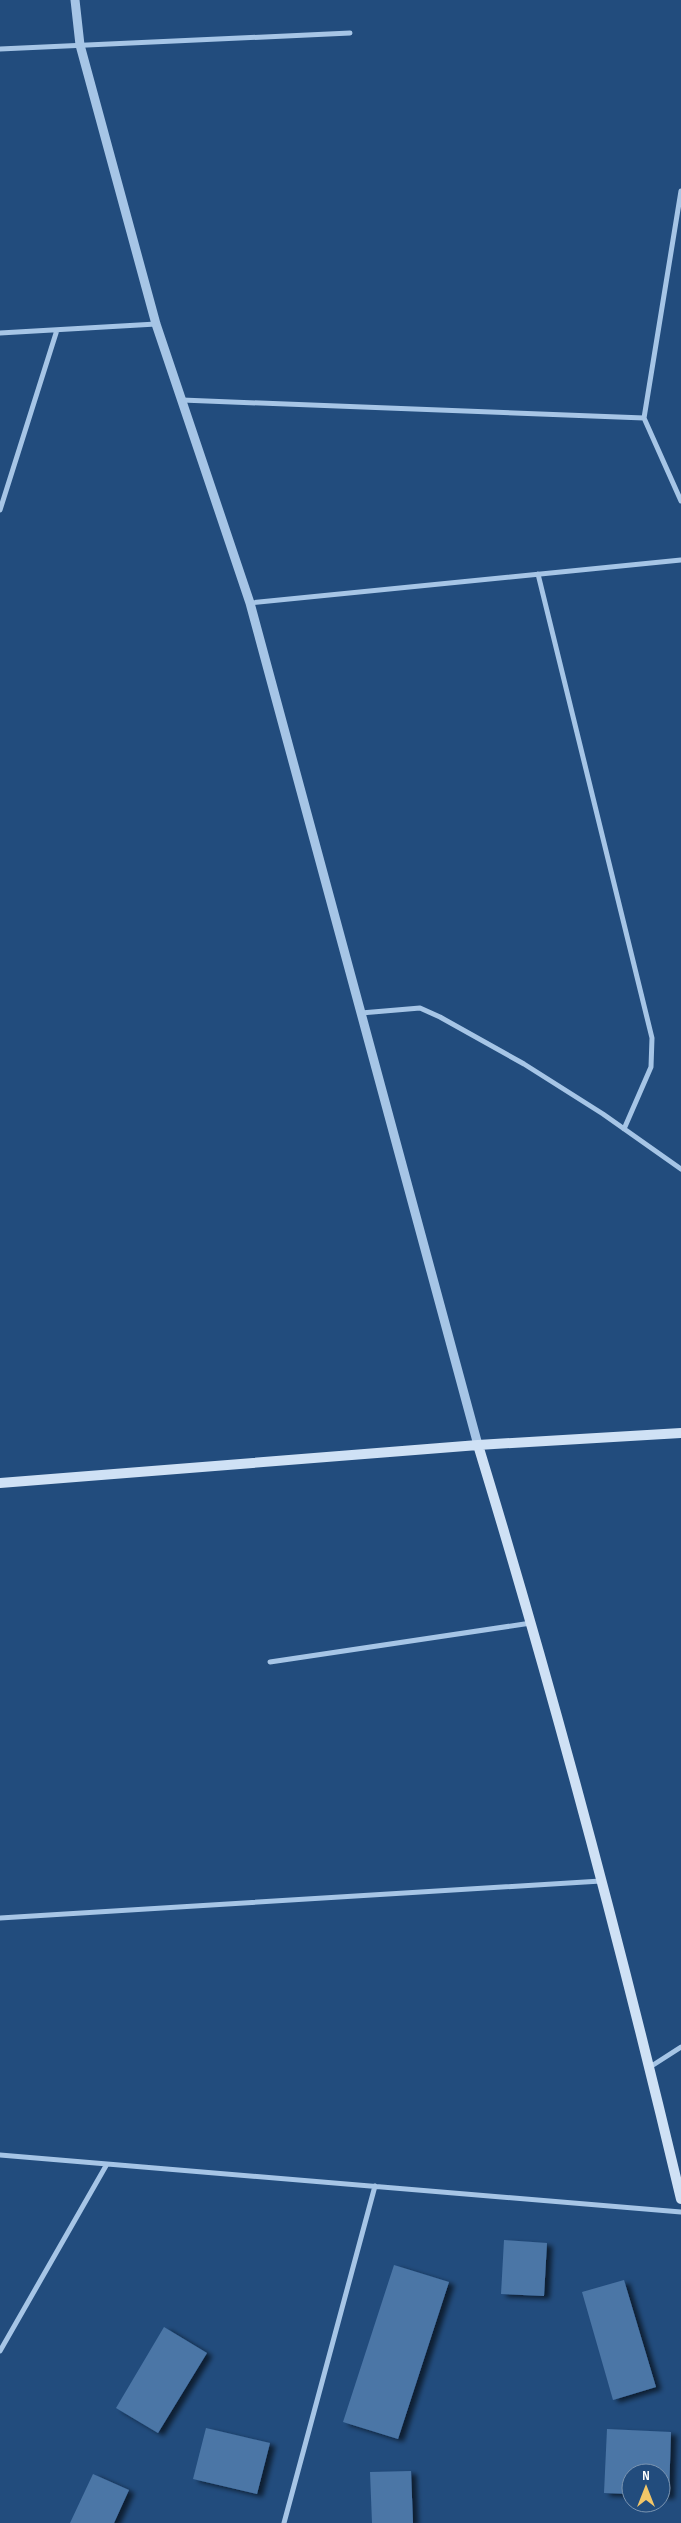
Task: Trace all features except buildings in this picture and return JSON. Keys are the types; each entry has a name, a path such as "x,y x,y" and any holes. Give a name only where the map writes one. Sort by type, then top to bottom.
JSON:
{"main road":[{"path":"0,1483 478,1445 681,1433"},
{"path":"478,1445 532,1623 650,2067 681,2199"}],"street":[{"path":"75,0 80,45 156,324 250,603 478,1445"},
{"path":"0,49 350,33"},
{"path":"681,191 644,418 681,501"},
{"path":"0,333 156,324"},
{"path":"0,510 57,330"},
{"path":"182,400 644,418"},
{"path":"250,603 681,560"},
{"path":"538,574 652,1038 651,1067 624,1129"},
{"path":"361,1013 402,1008 420,1008 427,1011 524,1064 624,1129 681,1170"},
{"path":"270,1662 532,1623"},
{"path":"0,1918 601,1881"},
{"path":"650,2067 681,2047"},
{"path":"0,2155 681,2212"},
{"path":"0,2351 107,2164"},
{"path":"284,2523 375,2186"}]}
